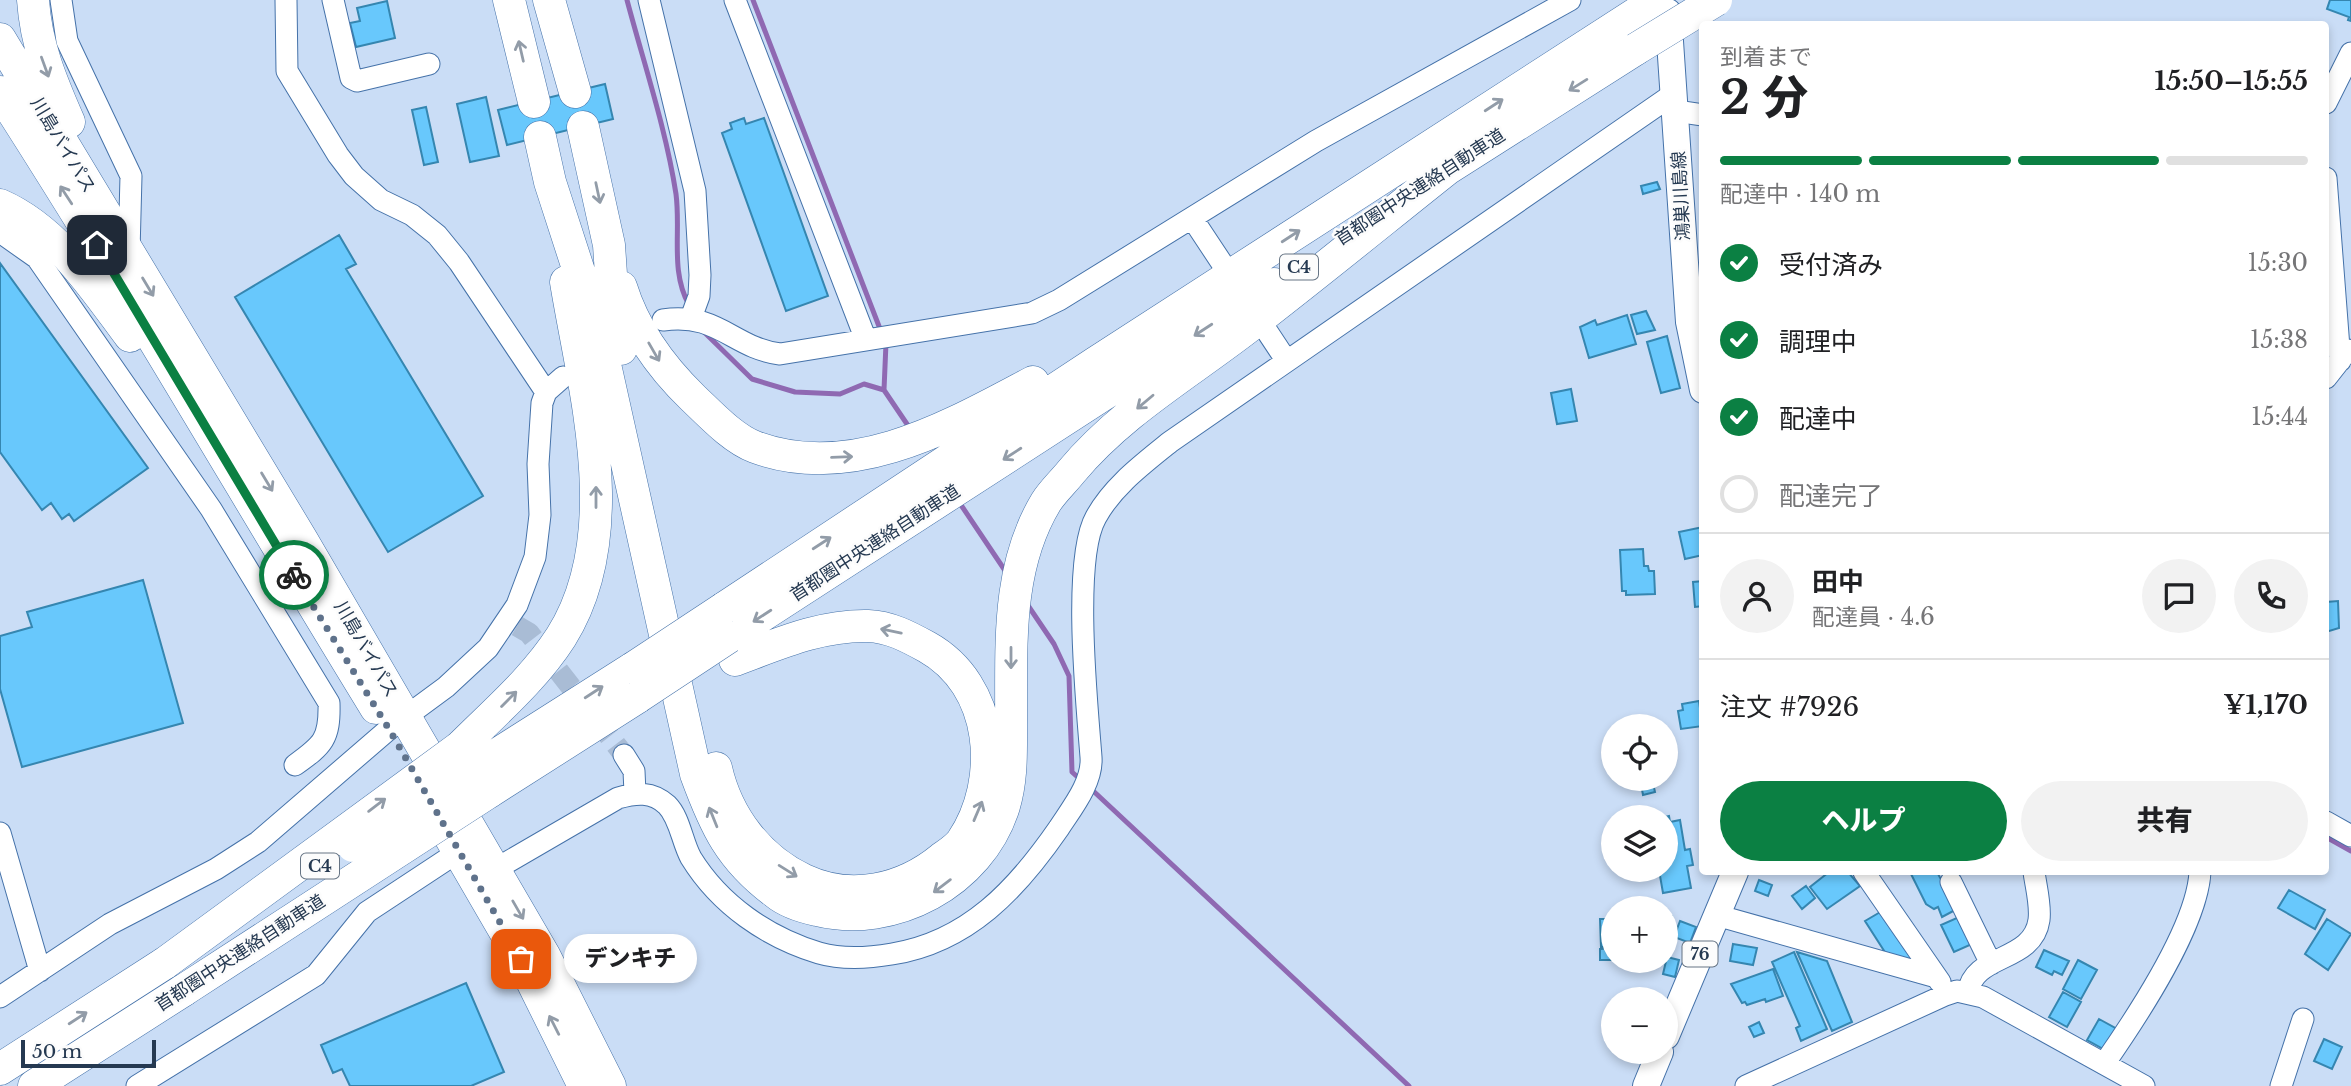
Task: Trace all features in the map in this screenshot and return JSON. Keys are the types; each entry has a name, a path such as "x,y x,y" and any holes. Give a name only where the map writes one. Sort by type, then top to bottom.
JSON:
{"highway":[{"path":"33,0 35,31 44,65 76,136 90,190"},
{"path":"509,0 534,102"},
{"path":"550,0 575,92"},
{"name":"首都圏中央連絡自動車道","path":"0,1069 164,963 480,779 638,692 729,635 944,480 1095,362 1245,299 1630,16 1657,0"},
{"name":"首都圏中央連絡自動車道","path":"944,480 1245,299 1636,48 1716,0"},
{"name":"川島バイパス","path":"0,39 128,254 397,723 458,852 521,959 584,1086"},
{"name":"川島バイパス","path":"0,92 84,223 214,445 494,870 544,955 610,1086"},
{"path":"583,127 609,245 627,305 664,370 711,416 754,447 796,456 846,458 898,446 962,420 1063,366 1095,362"},
{"path":"480,779 526,682 562,635 580,596 590,554 596,505 596,461 550,182 540,137"},
{"path":"550,182 596,324 696,774 715,825 737,857 777,894 802,906 834,915 893,911 941,888 972,860 993,831 1003,809 1011,778 1017,581 1046,502 1093,446 1159,390 1245,299"},
{"path":"0,205 19,214 74,261 214,445"},
{"path":"609,245 614,318 656,509 717,773 740,827 762,853 792,874 822,888 855,891 885,889 919,877 960,844 979,812 986,786 988,752 981,712 969,685 940,654 899,631 868,626 799,636 729,635 638,692"},
{"name":"C4","path":"480,779 638,692"},
{"name":"首都圏中央連絡自動車道","path":"34,1086 272,933 480,779"}],"main road":[{"name":"鴻巣川島線","path":"1666,0 1689,323 1699,371"},
{"name":"76","path":"1678,1007 1734,875"},
{"path":"1646,1086 1655,1064"}],"street":[{"path":"61,0 67,41 131,176 128,254"},
{"path":"332,0 351,78 357,81 429,64"},
{"path":"649,0 695,191 700,275 698,320"},
{"path":"735,0 869,340"},
{"path":"663,320 698,320 764,352 780,354 1032,313 1059,300 1316,141 1570,0"},
{"path":"286,9 287,71 338,155 354,176 381,200 412,215 437,234 459,262 546,392"},
{"path":"2329,97 2351,53"},
{"path":"494,870 618,799 635,793 653,796 668,806 691,858 716,891 744,917 777,938 822,954 867,958 921,950 976,922 1009,894 1046,847 1081,794 1091,764 1085,675 1084,563 1088,537 1096,517 1112,495 1139,467 1286,360 1675,102 1699,113"},
{"path":"2329,206 2345,354 2329,374"},
{"path":"1192,218 1286,360"},
{"path":"0,232 37,258 211,509 329,703 330,728 324,741 295,765"},
{"path":"0,997 110,924 216,869 258,842 397,723 446,687 512,623 535,558 540,515 540,424 546,392 563,377"},
{"path":"624,755 634,771 635,793"},
{"path":"2329,824 2351,836"},
{"path":"0,833 40,971"},
{"path":"136,1086 316,975 367,912 458,852"},
{"path":"1866,875 1941,986"},
{"path":"1968,993 1970,981 1976,972 2013,955 2034,939 2039,919 2034,875"},
{"path":"2104,1064 2133,1022 2176,943 2199,891 2200,875"},
{"path":"1951,882 1991,964"},
{"path":"1716,915 1983,997 2144,1086"},
{"path":"1746,1086 1941,986"},
{"path":"2281,1086 2303,1019"}],"building":[{"path":"2330,0 2351,0 2351,21 2348,20 2349,17 2327,9"},
{"path":"387,1 395,38 356,47 350,23 360,21 357,8"},
{"path":"605,84 613,119 507,145 498,110"},
{"path":"486,97 499,156 470,162 457,104"},
{"path":"426,107 438,162 424,165 412,110"},
{"path":"744,118 746,124 764,118 828,296 786,311 722,133 732,129 730,123"},
{"path":"1657,182 1660,189 1643,194 1641,186"},
{"path":"339,235 356,264 346,269 483,496 388,552 235,297"},
{"path":"0,263 148,468 74,521 69,514 62,519 51,503 42,510 0,452"},
{"path":"1646,311 1655,330 1637,334 1631,315"},
{"path":"1627,315 1636,344 1589,358 1580,327 1595,320 1597,325"},
{"path":"1667,336 1680,388 1661,393 1647,342"},
{"path":"1571,389 1577,421 1557,424 1551,393"},
{"path":"1699,528 1699,556 1685,559 1679,532"},
{"path":"1643,549 1644,566 1648,566 1649,571 1654,571 1655,594 1626,595 1626,591 1622,591 1620,550"},
{"path":"143,580 183,723 22,767 0,689 0,636 32,627 27,612"},
{"path":"1699,581 1699,606 1695,607 1693,582"},
{"path":"2338,601 2339,628 2329,631 2329,602"},
{"path":"1699,701 1699,727 1681,729 1678,711 1683,710 1682,704"},
{"path":"1642,791 1655,791 1655,792 1643,795"},
{"path":"1680,820 1685,850 1690,849 1693,865 1687,866 1691,888 1663,893 1661,882 1678,882"},
{"path":"1825,875 1851,875 1860,886 1827,909 1810,887"},
{"path":"1912,875 1939,875 1957,909 1942,917 1938,907 1934,909 1926,904"},
{"path":"1759,880 1772,885 1768,896 1755,891"},
{"path":"1806,886 1815,898 1802,909 1792,896"},
{"path":"2289,890 2325,910 2315,929 2278,908"},
{"path":"1882,911 1914,961 1890,960 1865,921"},
{"path":"1959,917 1972,944 1954,952 1941,925"},
{"path":"2327,919 2351,934 2328,970 2305,954"},
{"path":"1680,921 1696,927 1690,943 1678,938"},
{"path":"1733,944 1757,948 1753,965 1730,961"},
{"path":"2044,950 2069,961 2062,975 2054,971 2052,975 2036,967"},
{"path":"1794,952 1827,1029 1801,1041 1796,1028 1800,1026 1772,962"},
{"path":"1797,952 1827,961 1852,1022 1832,1031"},
{"path":"2078,960 2097,970 2081,999 2063,989"},
{"path":"1773,969 1783,996 1766,1002 1765,999 1747,1005 1742,1003 1731,984"},
{"path":"1663,973 1676,973 1675,977"},
{"path":"466,983 504,1072 471,1086 350,1086 342,1069 333,1073 321,1045"},
{"path":"2063,992 2081,1002 2067,1027 2049,1017"},
{"path":"2099,1019 2117,1029 2105,1050 2087,1040"},
{"path":"1759,1022 1764,1033 1754,1037 1749,1027"},
{"path":"2324,1039 2342,1047 2332,1069 2314,1061"}],"waterway":[{"path":"627,0 672,170 677,208 678,265 683,292 689,305"},
{"path":"753,0 882,334"},
{"path":"704,332 752,379 795,392 840,394 864,384 884,390"},
{"path":"886,343 884,390 911,430"},
{"path":"959,502 1008,575"},
{"path":"1027,604 1054,644 1069,676 1072,772 1082,781"},
{"path":"1089,787 1409,1086"},
{"path":"2329,839 2351,851"}],"tunnel":[{"path":"517,626 529,633 624,755"}],"way so far":[{"path":"294,575 389,729 521,959"}],"place":[{"name":"デンキチ","path":"521,959"}],"route":[{"path":"97,245 294,575"}]}
